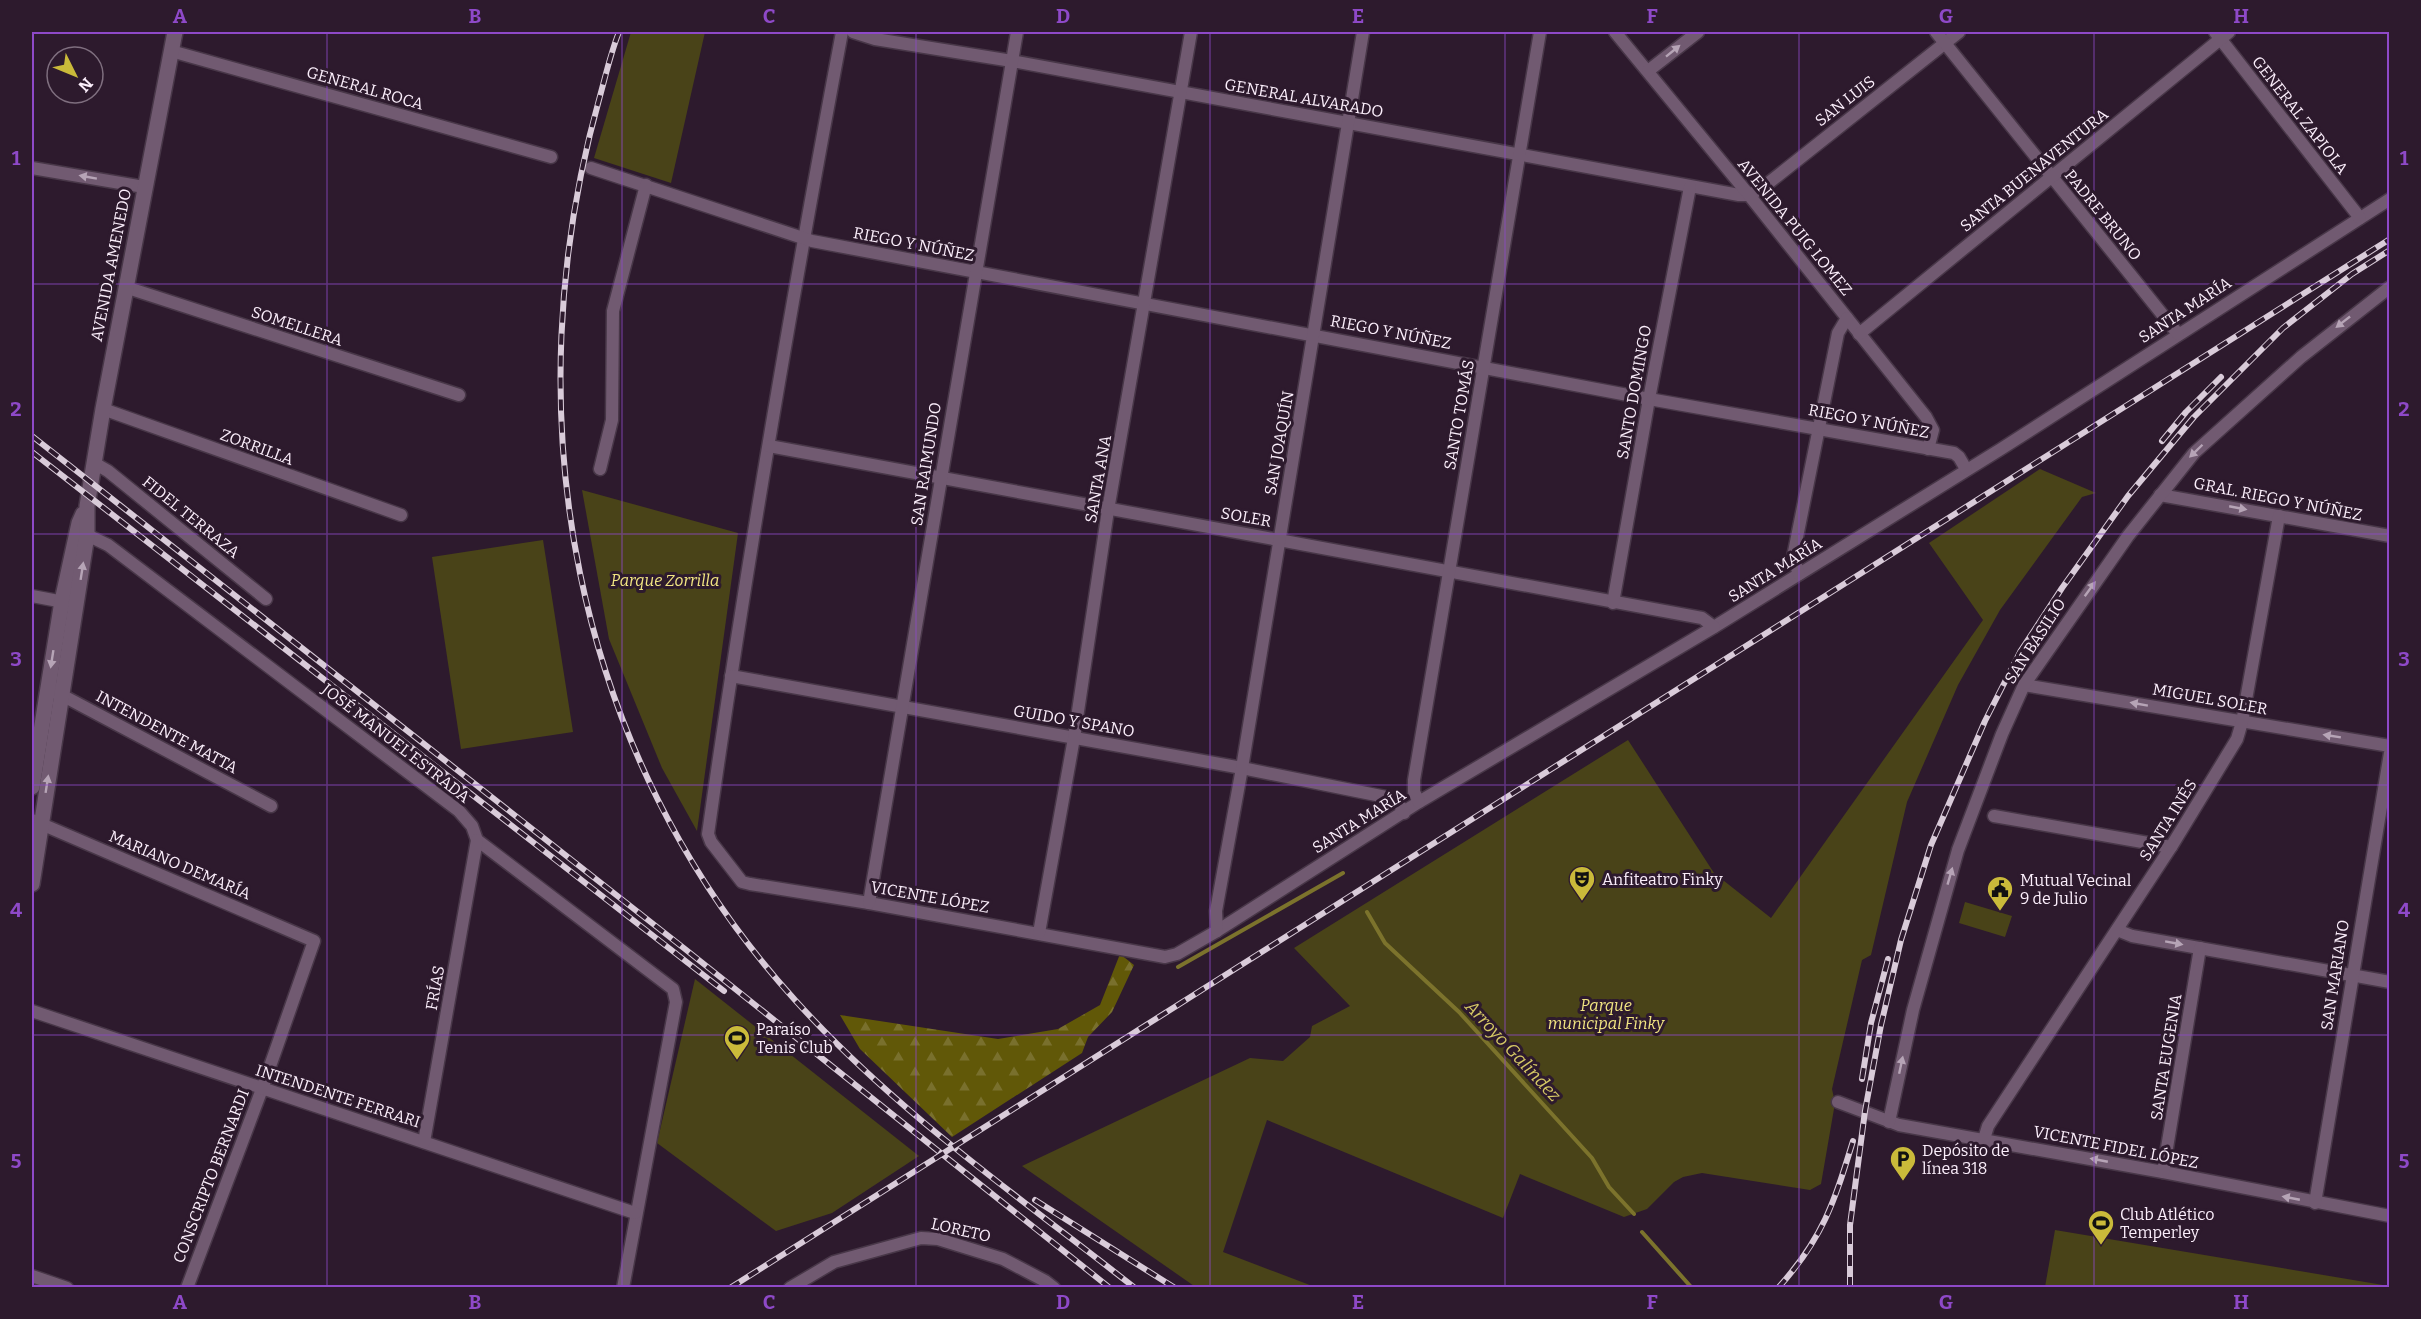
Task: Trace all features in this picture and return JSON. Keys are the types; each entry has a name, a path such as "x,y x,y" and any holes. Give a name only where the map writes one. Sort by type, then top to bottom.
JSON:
{"street":[{"name":"AVENIDA AMENEDO","path":"69,603 87,535 87,506 103,409 175,32"},
{"path":"730,676 803,238 843,32"},
{"name":"GENERAL ALVARADO","path":"853,32 875,39 1012,61 1349,122 1690,187 1749,195"},
{"name":"SAN RAIMUNDO","path":"869,903 1017,32"},
{"name":"SANTA ANA","path":"1039,933 1074,738 1108,510 1191,32"},
{"name":"SAN JOAQUÍN","path":"1217,931 1216,911 1242,768 1364,32"},
{"name":"SANTO TOMÁS","path":"1419,802 1414,792 1414,780 1540,32"},
{"name":"AVENIDA PUIG LOMEZ","path":"1616,32 1931,424 1932,436 1928,449"},
{"path":"1648,72 1698,32"},
{"name":"PADRE BRUNO","path":"1936,32 2178,334"},
{"name":"SAN LUIS","path":"1749,195 1761,189 1959,32"},
{"name":"SANTA BUENAVENTURA","path":"1859,334 2221,34"},
{"name":"GENERAL ZAPIOLA","path":"2221,34 2360,218"},
{"name":"GENERAL ROCA","path":"171,51 551,157"},
{"path":"32,168 144,187"},
{"path":"591,168 803,238"},
{"path":"600,469 612,420 613,311 646,185"},
{"name":"SANTO DOMINGO","path":"1613,603 1690,187"},
{"name":"SANTA MARÍA","path":"1171,956 1217,931 1419,802 1714,627 2390,199"},
{"name":"RIEGO Y NÚÑEZ","path":"803,238 1649,399 1954,453 1966,469"},
{"name":"SOMELLERA","path":"125,287 459,395"},
{"name":"SAN BASILIO","path":"1889,1122 1913,1010 1958,850 2002,734 2024,685 2070,616 2194,453 2343,322 2390,287"},
{"path":"1799,574 1794,557 1838,333 1847,318"},
{"name":"ZORRILLA","path":"103,409 401,515"},
{"name":"SOLER","path":"769,446 1702,618 1714,627"},
{"name":"FIDEL TERRAZA","path":"94,463 108,471 266,599"},
{"name":"GRAL. RIEGO Y NÚÑEZ","path":"2160,495 2390,536"},
{"name":"AVENIDA AMENEDO","path":"32,884 36,821 79,523 87,506"},
{"name":"SANTA INÉS","path":"1984,1139 1988,1126 2171,847 2233,747 2242,722 2279,516"},
{"name":"JOSÉ MANUEL ESTRADA","path":"87,535 108,544 459,811 472,826 477,840 673,989 676,1002 635,1213"},
{"path":"32,596 69,603"},
{"name":"GUIDO Y SPANO","path":"730,676 1242,768 1391,798 1398,802 1404,813"},
{"name":"VICENTE LÓPEZ","path":"730,676 708,834 711,842 742,882 1165,957 1171,956"},
{"name":"MIGUEL SOLER","path":"2024,685 2390,746"},
{"name":"AVENIDA AMENEDO","path":"32,787 55,691"},
{"name":"INTENDENTE MATTA","path":"55,691 271,806"},
{"name":"SAN MARIANO","path":"2315,1203 2351,975 2390,753"},
{"path":"1994,816 2171,847"},
{"name":"MARIANO DEMARÍA","path":"36,821 314,941"},
{"name":"FRÍAS","path":"424,1142 477,840"},
{"path":"2117,930 2132,936 2390,982"},
{"name":"CONSCRIPTO BERNARDI","path":"187,1287 262,1089 314,941"},
{"name":"SANTA EUGENIA","path":"2163,1172 2200,948"},
{"name":"INTENDENTE FERRARI","path":"32,1011 635,1213"},
{"name":"VICENTE FIDEL LÓPEZ","path":"1838,1102 1889,1122 2390,1216"},
{"path":"623,1287 635,1213"},
{"name":"LORETO","path":"790,1287 834,1262 921,1238 931,1238 1003,1258 1054,1287"},
{"path":"32,1276 67,1287"}],"green space":[{"path":"631,32 705,32 671,183 594,158"},
{"name":"Parque municipal Finky","path":"2040,469 2096,493 2082,497 2000,610 1958,685 1907,802 1871,955 1862,960 1832,1089 1835,1103 1821,1184 1810,1190 1702,1173 1683,1177 1674,1182 1647,1209 1624,1217 1520,1174 1503,1218 1267,1120 1223,1252 1315,1287 1197,1288 1022,1166 1250,1058 1283,1061 1310,1037 1312,1026 1350,1006 1294,948 1628,740 1714,873 1771,918 1983,620 1929,543"},
{"name":"Parque Zorrilla","path":"582,490 738,533 697,831 662,768 609,639"},
{"path":"543,540 573,732 461,749 432,557"},
{"path":"1965,902 2012,916 2005,937 1959,923"},
{"path":"1120,954 1134,965 1112,1012 1088,1037 1082,1053 952,1137 860,1049 840,1015 998,1039 1058,1029 1100,1005"},
{"name":"Paraíso Tenis Club","path":"695,979 919,1156 832,1213 776,1231 657,1143"},
{"name":"Club Atlético Temperley","path":"2055,1230 2389,1286 2389,1287 2045,1287"}],"waterway":[{"name":"Arroyo Galíndez","path":"1178,967 1343,873"},
{"name":"Arroyo Galíndez","path":"1367,912 1385,943 1459,1012 1592,1158 1609,1187 1634,1214"},
{"name":"Arroyo Galíndez","path":"1642,1232 1692,1288"}],"railway":[{"path":"619,32 600,96 574,215 561,336 564,456 580,574 611,689 658,799 719,903 795,1000 833,1040 915,1115 1135,1288"},
{"path":"730,1288 2390,239"},
{"path":"1850,1288 1850,1225 1865,1111 1881,1025 1901,940 1931,845 1985,721 2020,652 2062,588 2128,496 2194,417 2283,328 2352,274 2390,250"},
{"path":"2162,441 2186,412 2221,377"},
{"path":"32,436 685,949 1110,1288"},
{"path":"32,452 724,991"},
{"path":"1862,1079 1871,1023 1888,959"},
{"path":"1778,1288 1806,1253 1825,1219 1840,1183 1853,1141"},
{"path":"1035,1200 1175,1288"}],"place":[{"name":"Anfiteatro Finky","path":"1582,902"},
{"name":"Mutual Vecinal 9 de Julio","path":"2000,912"},
{"name":"Paraíso Tenis Club","path":"737,1061"},
{"name":"Depósito de línea 318","path":"1903,1182"},
{"name":"Club Atlético Temperley","path":"2101,1246"}]}
